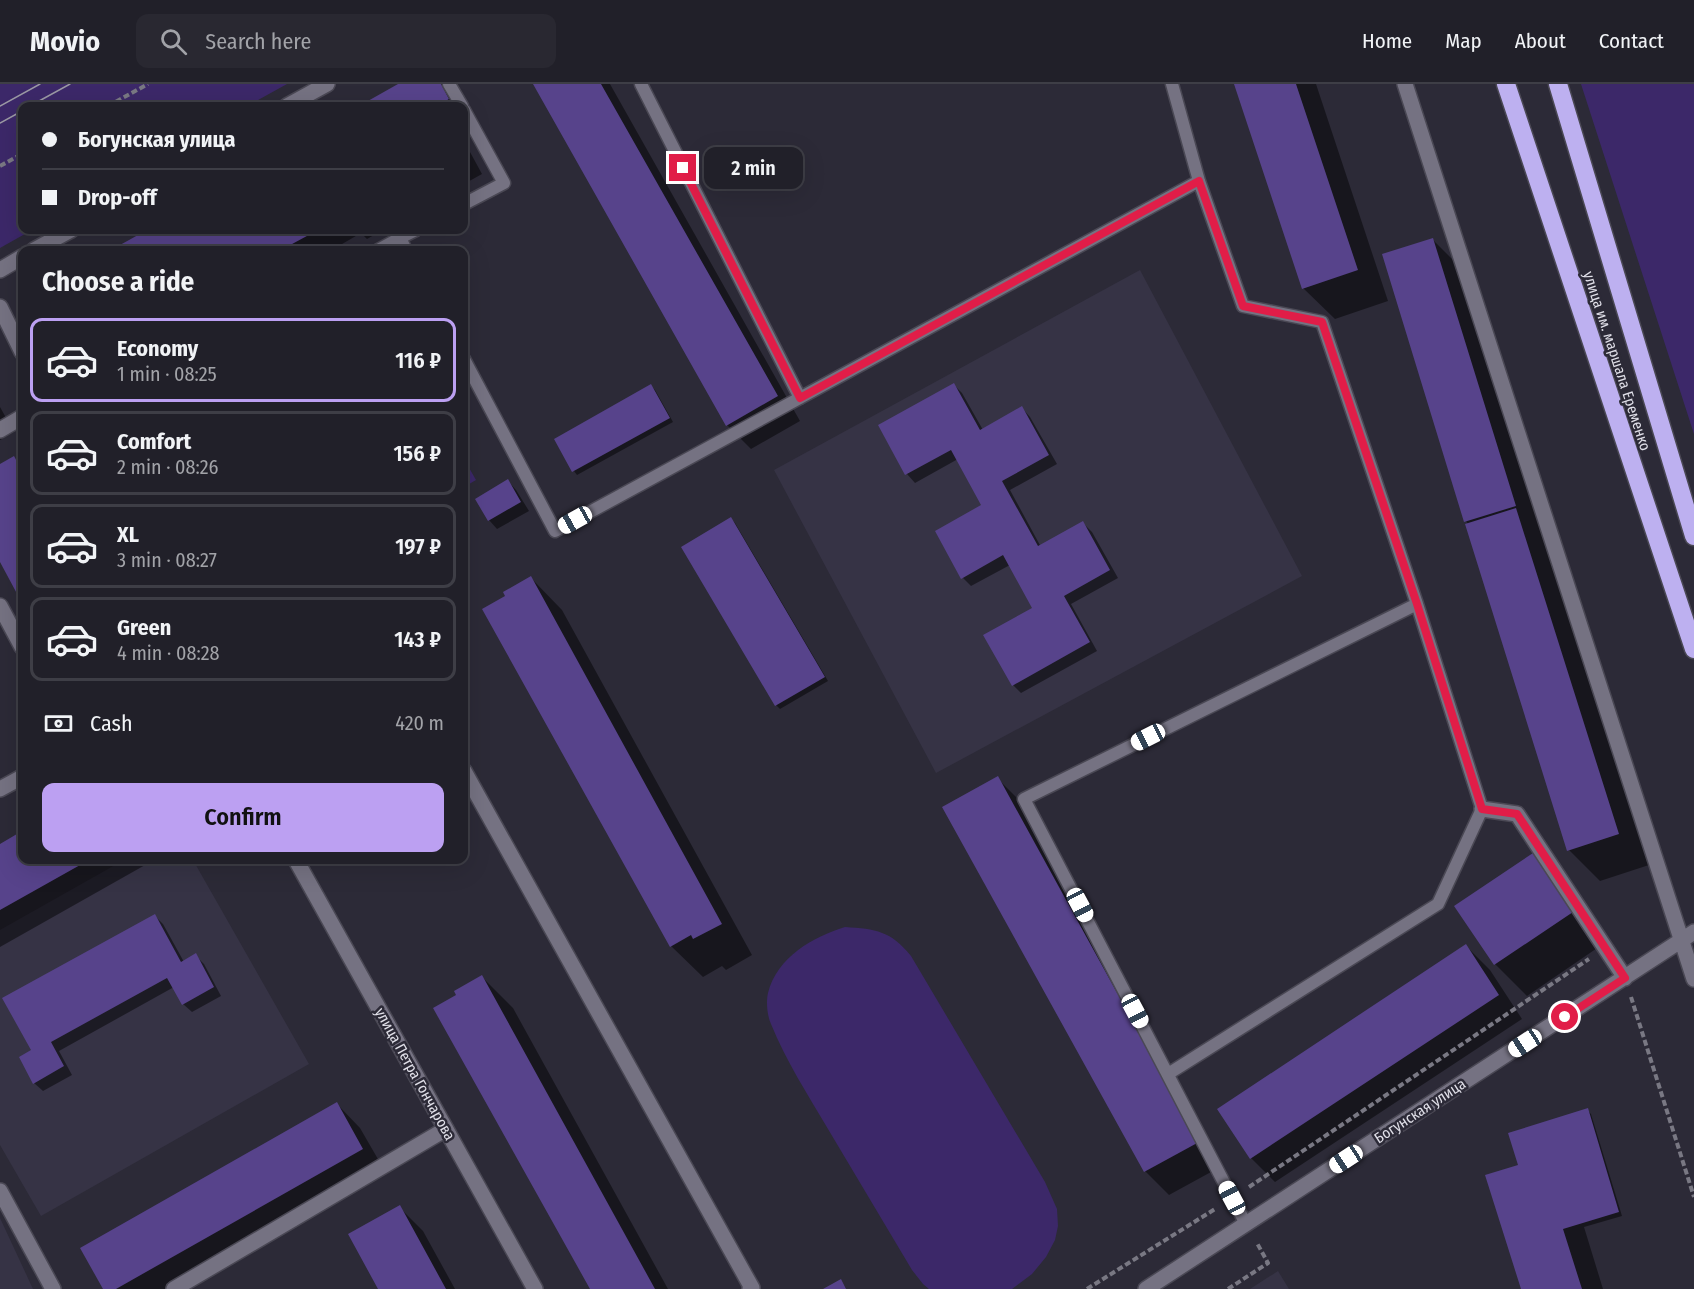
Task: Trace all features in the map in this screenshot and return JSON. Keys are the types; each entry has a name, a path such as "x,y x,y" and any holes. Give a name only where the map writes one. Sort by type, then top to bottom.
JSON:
{"highway":[{"name":"улица им. маршала Еременко","path":"1506,84 1694,649"},
{"name":"улица им. маршала Еременко","path":"1558,84 1694,536"}],"street":[{"path":"294,102 327,84"},
{"path":"1405,84 1688,936 1694,979"},
{"path":"41,246 64,234"},
{"path":"0,270 18,259"},
{"path":"0,307 18,344"},
{"path":"0,430 18,419"},
{"path":"0,606 18,640"},
{"path":"468,778 752,1288 750,1289"},
{"path":"0,789 18,779"},
{"path":"1482,809 1517,814 1625,978"},
{"name":"улица Петра Гончарова","path":"298,864 535,1289"},
{"name":"Богунская улица","path":"1146,1289 1688,936"},
{"path":"174,1289 446,1129"},
{"path":"0,1191 53,1289"}],"lane":[{"path":"449,84 460,102"},
{"path":"641,84 800,398"},
{"path":"1168,1074 1438,904 1482,809 1417,604 1322,322 1243,306 1199,181 1172,84"},
{"path":"468,117 504,183 468,202"},
{"path":"468,367 555,531 1199,181"},
{"path":"385,246 408,234"},
{"path":"400,238 404,246"},
{"path":"1246,1224 1024,799 1417,604"}],"path":[{"path":"115,102 148,84"},
{"path":"0,166 18,156"},
{"path":"1266,1176 1591,958"},
{"path":"1625,978 1694,1197"},
{"path":"1087,1289 1232,1198"},
{"path":"1228,1289 1268,1263"}],"shaded area":[{"path":"0,84 287,84 254,102 18,102 18,234 25,234 0,248"},
{"path":"1581,84 1694,84 1694,434"},
{"path":"1140,270 1302,576 936,773 774,470"},
{"path":"468,466 476,480 468,485"},
{"path":"117,864 195,864 309,1064 41,1216 0,1145 0,930"},
{"path":"845,927 874,930 890,936 911,956 1045,1182 1057,1209 1058,1226 1055,1240 1046,1257 1032,1274 1012,1289 929,1289 923,1284 912,1270 805,1091 777,1038 769,1017 767,1000 779,969 798,950 809,943"},
{"path":"0,1218 33,1289 0,1289"},
{"path":"1278,1271 1289,1289 1250,1289"}],"building":[{"path":"398,84 441,84 449,99 444,102 366,102"},
{"path":"533,84 601,84 778,396 726,426"},
{"path":"1234,84 1296,84 1358,270 1302,289"},
{"path":"140,234 311,234 288,246 118,246"},
{"path":"1433,238 1516,506 1464,522 1382,254"},
{"path":"954,383 980,430 1022,406 1049,455 1002,481 1038,546 1083,521 1110,570 1064,596 1090,642 1012,686 983,635 1032,608 1003,555 961,579 935,531 981,505 951,450 905,475 878,425"},
{"path":"651,384 670,418 572,472 554,439"},
{"path":"14,456 18,464 18,596 0,562 0,464"},
{"path":"508,479 521,502 488,521 475,499"},
{"path":"1516,508 1619,834 1567,851 1465,524"},
{"path":"731,517 825,677 775,706 681,547"},
{"path":"531,576 722,924 693,939 691,935 670,947 482,609 505,596 503,592"},
{"path":"998,776 1199,1142 1144,1172 942,807"},
{"path":"18,833 18,864 82,864 0,910 0,844"},
{"path":"1536,851 1576,910 1494,965 1454,906"},
{"path":"155,914 181,962 196,953 214,987 182,1005 167,978 51,1042 64,1066 33,1084 19,1057 31,1050 2,998"},
{"path":"1466,944 1499,995 1250,1159 1217,1109"},
{"path":"482,975 655,1289 590,1289 433,1008 456,995 454,991"},
{"path":"337,1102 363,1149 116,1289 103,1289 80,1248"},
{"path":"1588,1108 1619,1212 1563,1229 1582,1289 1521,1289 1485,1175 1518,1165 1508,1133"},
{"path":"400,1205 446,1289 378,1289 348,1234"},
{"path":"841,1279 846,1289 823,1289"}],"tram line":[{"path":"0,106 40,84"},
{"path":"37,102 70,84"},
{"path":"0,123 18,113"}],"route":[{"path":"683,168 800,398 1199,181 1243,306 1322,322 1417,604 1482,809 1517,814 1625,978 1565,1017"}]}
